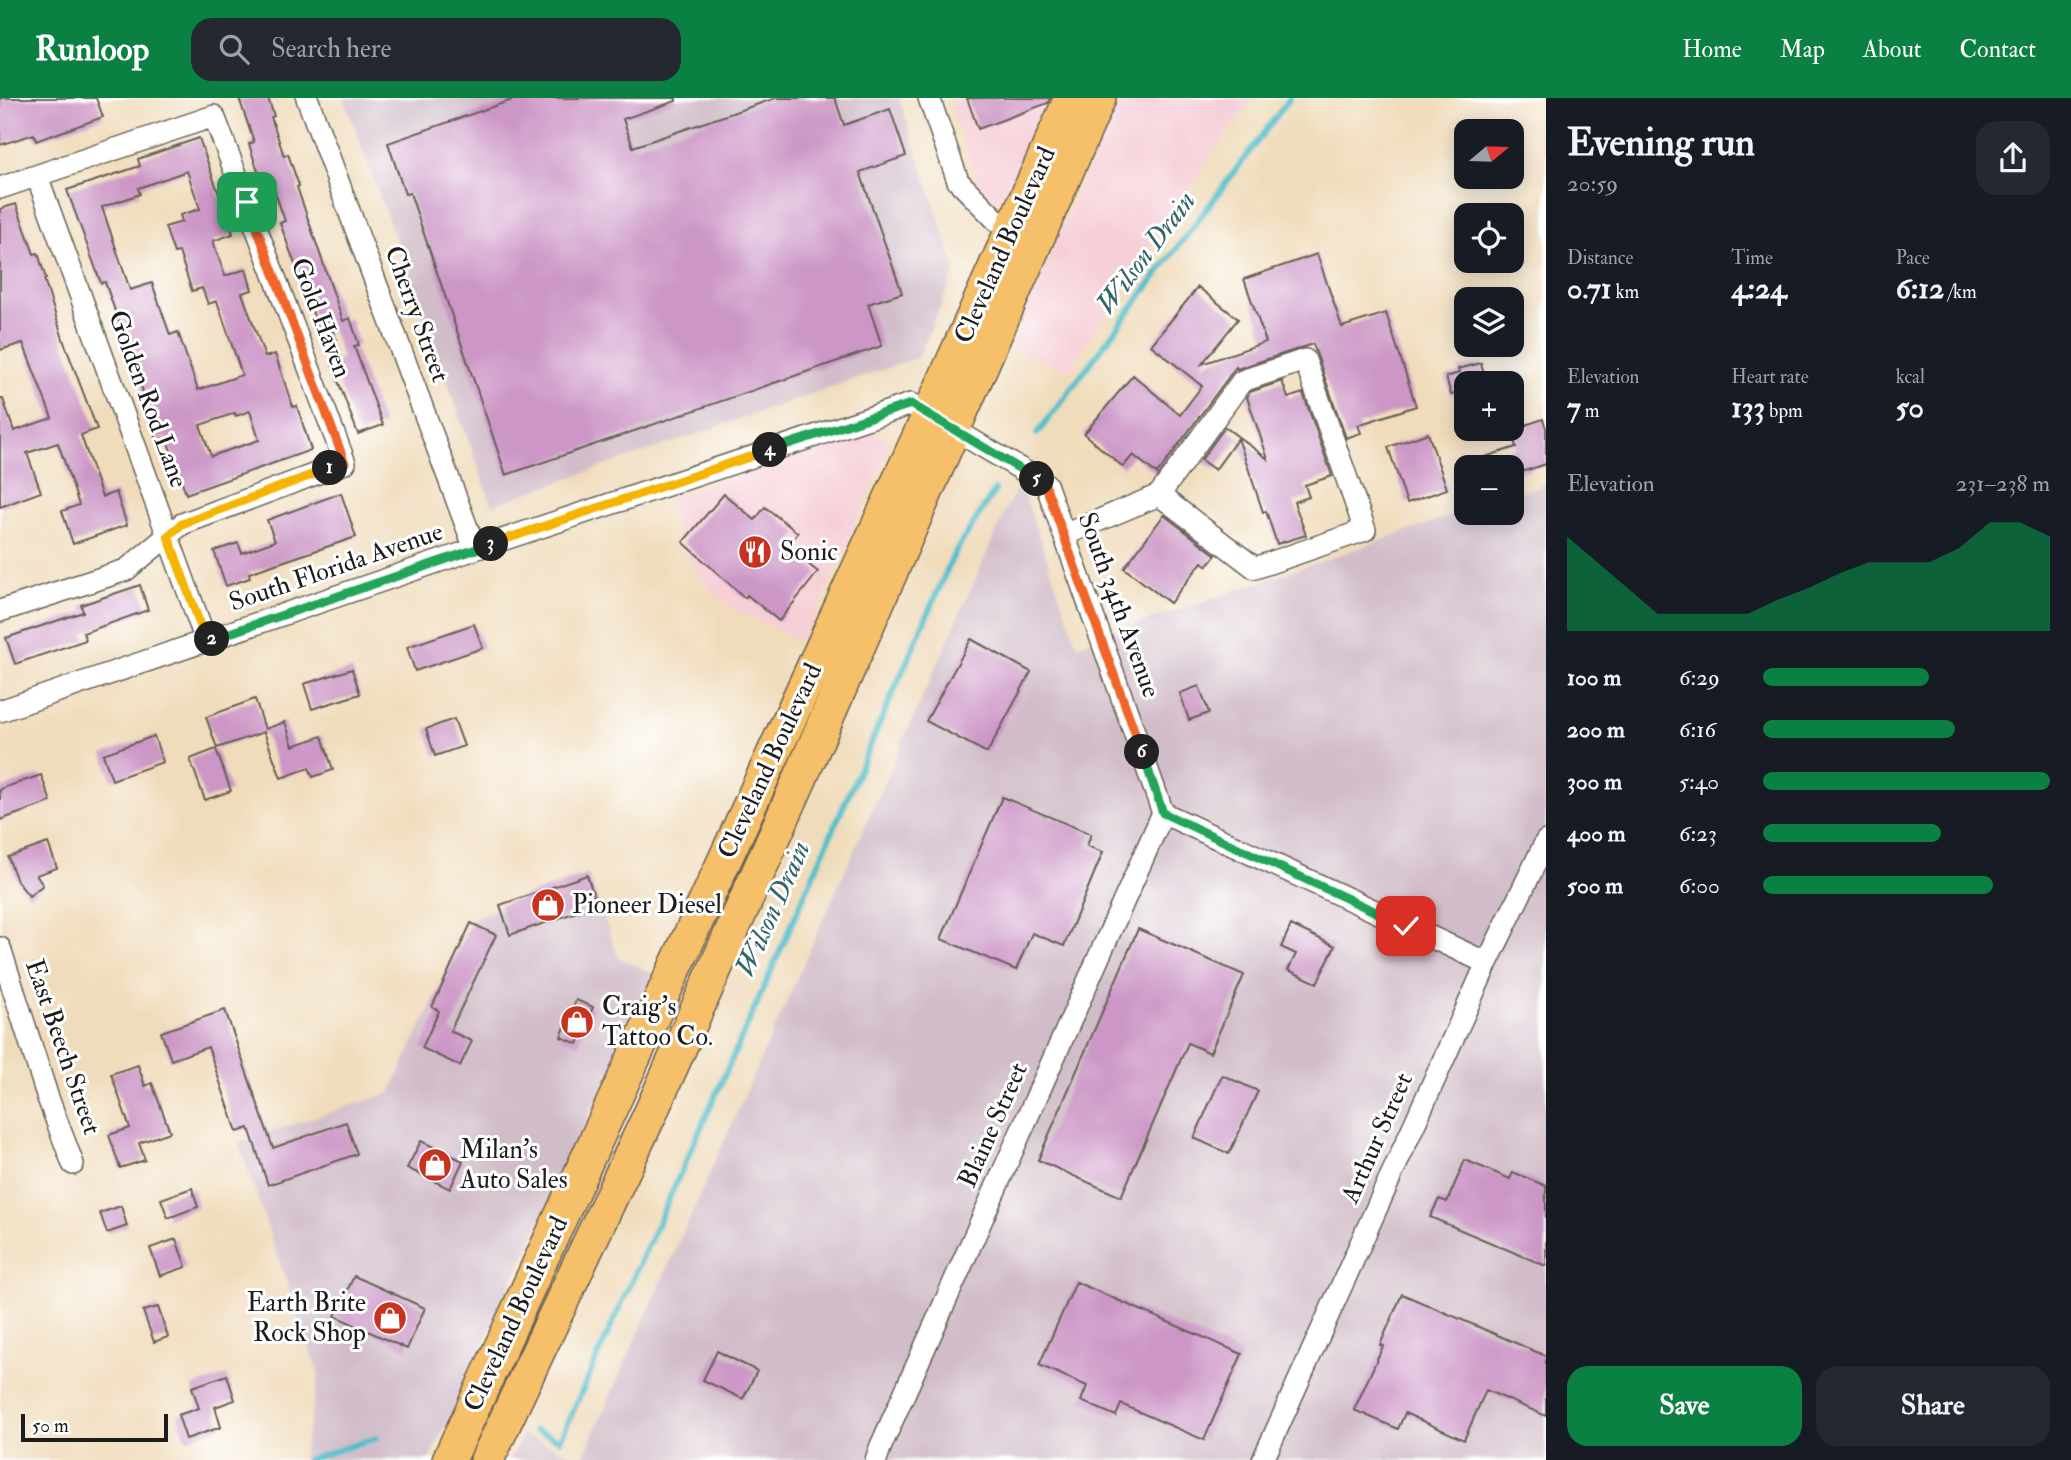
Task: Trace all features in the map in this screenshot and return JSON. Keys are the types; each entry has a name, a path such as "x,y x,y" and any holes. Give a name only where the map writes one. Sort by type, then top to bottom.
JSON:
{"main road":[{"name":"Cleveland Boulevard","path":"487,1460 651,1112 941,422 1022,239 1071,98"},
{"name":"Cleveland Boulevard","path":"1022,239 1099,98"},
{"name":"Cleveland Boulevard","path":"449,1460 941,422"}],"street":[{"name":"Cherry Street","path":"307,98 475,549"},
{"path":"929,98 958,181 1022,239"},
{"name":"Gold Haven","path":"37,176 214,116 345,463 182,524 168,536"},
{"path":"0,188 37,176"},
{"name":"Golden Rod Lane","path":"37,176 206,641"},
{"path":"1064,535 1159,495 1242,381 1305,360 1365,530 1255,568 1159,495"},
{"name":"South Florida Avenue","path":"0,711 911,404 941,422"},
{"name":"South 34th Avenue","path":"941,422 1045,484 1163,813"},
{"path":"0,611 126,570 168,536"},
{"path":"1163,813 1487,963"},
{"name":"Blaine Street","path":"876,1460 1163,813"},
{"name":"Arthur Street","path":"1263,1460 1487,963 1546,841"},
{"name":"East Beech Street","path":"0,948 48,1098 73,1164"}],"shaded area":[{"path":"344,98 899,98 956,269 919,357 492,505"},
{"path":"948,98 1053,98 1006,206 982,194"},
{"path":"1120,98 1254,98 1209,157 1068,371 1009,348"},
{"path":"863,431 874,431 883,437 888,447 886,456 803,642 735,610 710,591 687,556 667,499"},
{"path":"1546,484 1546,1460 510,1460 522,1434 582,1459 1016,488 1025,496 1077,645 1454,515 1454,525 1524,525 1524,491"},
{"path":"588,873 618,957 655,975 429,1460 302,1460 319,1376 238,1142 390,1093 472,918"}],"building":[{"path":"0,98 96,98 103,117 36,141 34,134 0,145"},
{"path":"239,98 268,98 274,116 271,117 284,156 288,154 343,321 350,318 359,345 354,346 383,425 358,434 331,362 342,358 332,329 320,333 280,223 285,221 271,181 262,184 249,144 254,142"},
{"path":"518,98 676,98 676,101 623,119 633,147 776,98 835,98 844,125 890,109 906,156 860,172 902,293 868,304 882,346 506,475 410,193 405,194 388,143"},
{"path":"967,98 1050,98 1048,103 978,129"},
{"path":"199,138 233,234 213,241 225,276 246,269 252,290 242,293 265,357 275,354 293,407 297,406 311,450 186,494 166,437 157,440 105,282 101,283 67,190 140,166 138,159","holes":["187,171 200,209 180,215 182,222 165,227 174,253 179,252 192,291 202,288 208,304 217,301 242,375 198,390 178,332 170,335 152,283 130,290 102,207 140,194 138,188","250,411 259,440 211,456 200,425 235,413 236,416"]},
{"path":"16,204 34,254 38,253 64,342 97,429 81,435 102,497 116,492 127,525 73,544 62,511 79,505 58,443 27,453 41,492 0,507 0,399 3,399 14,431 52,418 23,343 0,350 0,209"},
{"path":"1317,254 1342,327 1386,313 1416,406 1358,425 1361,433 1346,438 1313,344 1237,369 1236,367 1157,474 1133,455 1123,467 1084,434 1133,375 1180,415 1202,386 1151,345 1198,287 1238,319 1202,364 1266,342 1244,279"},
{"path":"1481,363 1483,371 1458,371"},
{"path":"1454,375 1454,394 1451,395 1446,377"},
{"path":"1282,381 1288,398 1303,393 1332,476 1305,485 1309,497 1294,502 1306,535 1277,544 1238,438 1215,470 1201,460 1225,427 1268,459 1247,397 1250,392"},
{"path":"1543,419 1546,428 1546,464 1524,471 1524,455 1491,455 1516,447 1514,441 1524,441 1524,426"},
{"path":"1428,433 1447,489 1407,503 1388,447"},
{"path":"341,493 356,537 249,573 250,578 226,586 214,551 238,543 242,553 275,541 267,520"},
{"path":"724,494 755,520 765,507 798,533 787,547 818,572 779,621 747,595 745,598 683,542"},
{"path":"1164,515 1216,555 1207,566 1202,562 1170,603 1124,568"},
{"path":"140,585 148,610 83,633 86,640 15,664 6,638 83,612 81,605"},
{"path":"474,624 483,648 415,671 407,647"},
{"path":"971,639 1031,672 987,753 926,721"},
{"path":"352,669 360,694 312,709 304,684"},
{"path":"1199,686 1209,713 1189,720 1180,693"},
{"path":"255,699 265,729 285,722 293,746 322,736 333,770 313,777 309,768 281,778 264,732 217,748 206,717"},
{"path":"454,719 464,746 435,756 426,729"},
{"path":"154,736 163,762 112,780 103,754"},
{"path":"216,749 231,791 205,800 190,759"},
{"path":"41,775 51,802 0,820 0,789"},
{"path":"1002,797 1091,834 1087,846 1103,852 1064,946 1032,933 1016,970 941,939"},
{"path":"48,843 57,868 36,875 43,885 29,896 17,881 8,857"},
{"name":"Pioneer Diesel","path":"587,875 597,905 510,935 500,905"},
{"path":"471,923 496,935 450,1031 472,1041 460,1066 422,1048 439,1011 432,1007"},
{"path":"1291,925 1335,946 1317,983 1288,970 1296,954 1281,947"},
{"path":"1138,929 1244,975 1210,1053 1188,1043 1121,1197 1038,1160"},
{"name":"Craig's Tattoo Co.","path":"576,1000 593,1007 578,1044 561,1037"},
{"path":"225,1010 273,1148 346,1122 357,1154 268,1185 249,1128 237,1132 208,1047 171,1060 161,1032"},
{"path":"138,1065 145,1086 152,1083 170,1132 139,1143 145,1160 120,1168 109,1135 130,1128 111,1074"},
{"path":"1222,1075 1258,1091 1229,1154 1194,1138"},
{"name":"Milan's Auto Sales","path":"421,1141 463,1161 450,1189 407,1168"},
{"path":"1465,1160 1510,1179 1513,1172 1546,1186 1546,1266 1430,1217 1439,1199 1447,1202"},
{"path":"192,1188 198,1207 168,1218 161,1199"},
{"path":"121,1206 127,1226 107,1233 100,1213"},
{"path":"176,1239 186,1267 160,1276 150,1248"},
{"path":"354,1276 425,1308 407,1349 335,1316"},
{"path":"1076,1282 1242,1354 1204,1440 1121,1404 1116,1416 1081,1401 1087,1386 1039,1365"},
{"path":"1402,1294 1546,1356 1546,1416 1486,1390 1464,1440 1405,1413 1398,1429 1354,1410 1383,1346 1380,1345"},
{"path":"158,1307 168,1337 154,1342 143,1311"},
{"path":"717,1351 757,1371 743,1399 703,1380"},
{"path":"227,1375 235,1400 215,1407 221,1427 186,1439 178,1415 199,1408 192,1387"}],"waterway":[{"name":"Wilson Drain","path":"1037,434 1290,98"},
{"name":"Wilson Drain","path":"535,1430 560,1440 754,1010 954,554 995,490"},
{"name":"Wilson Drain","path":"307,1460 376,1438"}],"place":[{"name":"Sonic","path":"755,552"},
{"name":"Pioneer Diesel","path":"548,905"},
{"name":"Craig's Tattoo Co.","path":"577,1022"},
{"name":"Milan's Auto Sales","path":"435,1165"},
{"name":"Earth Brite Rock Shop","path":"390,1318"}],"route":[{"path":"247,202 345,463 182,524 168,536 206,641 911,404 1045,484 1163,813 1406,926"}]}
